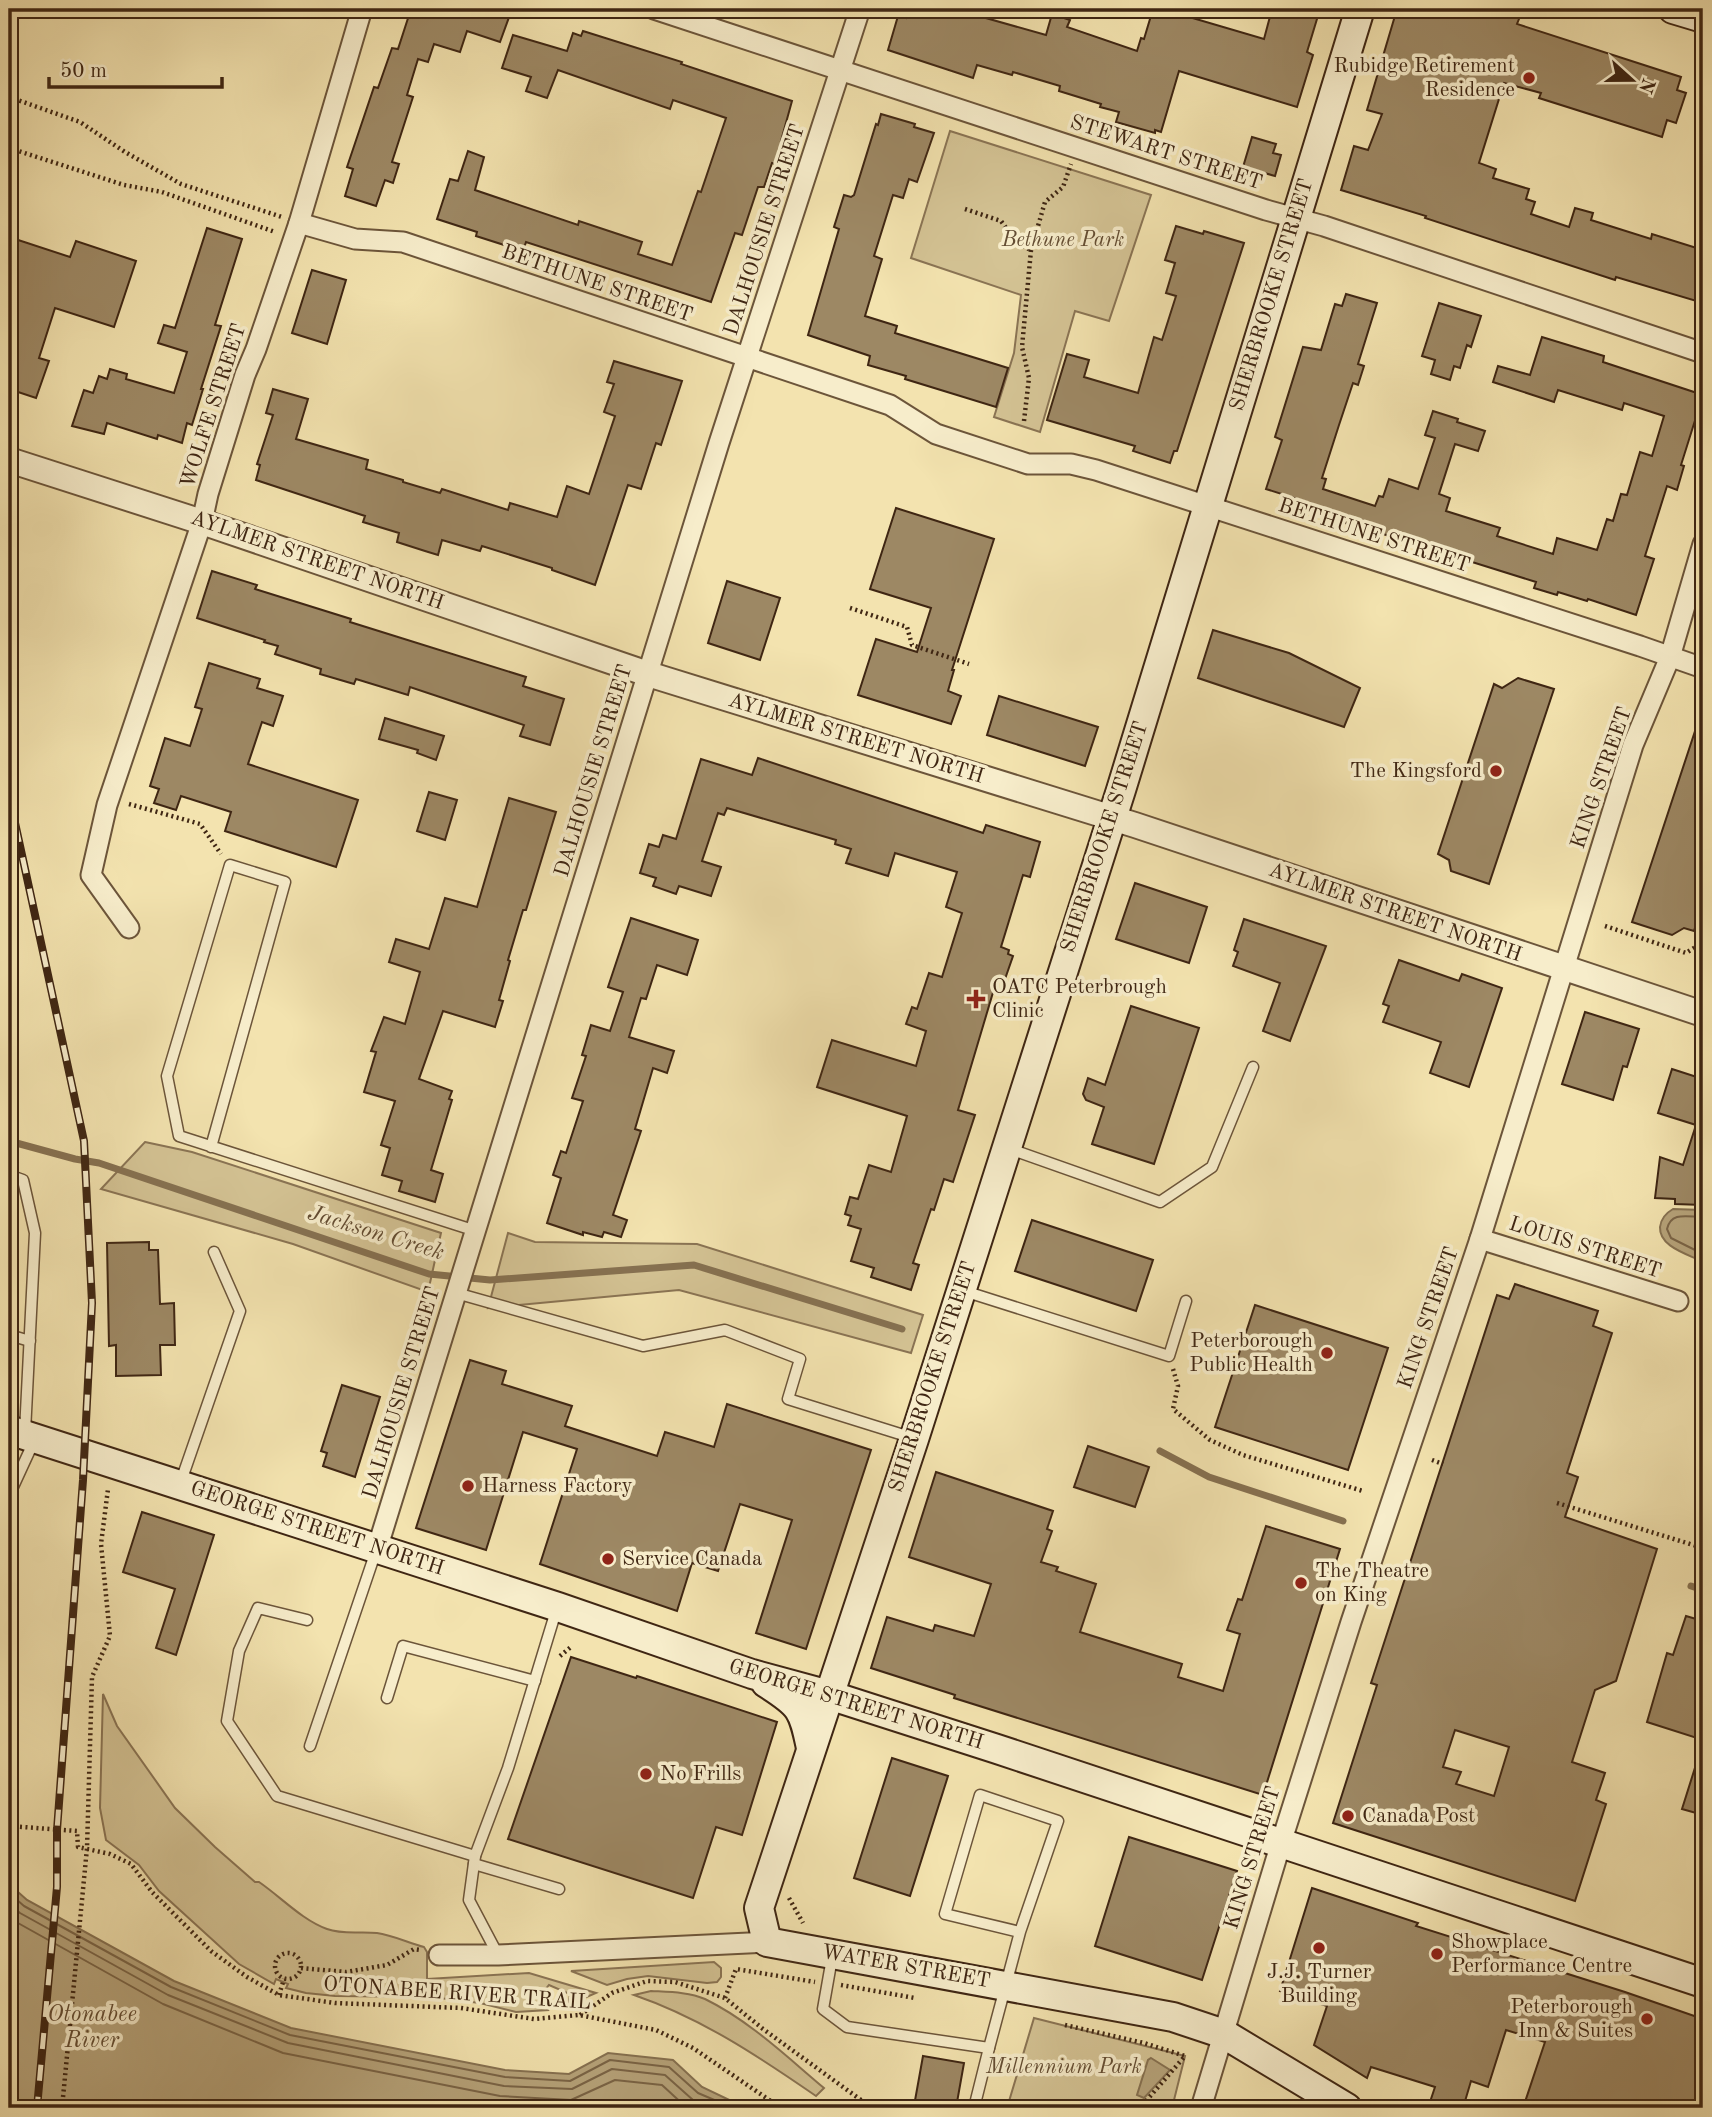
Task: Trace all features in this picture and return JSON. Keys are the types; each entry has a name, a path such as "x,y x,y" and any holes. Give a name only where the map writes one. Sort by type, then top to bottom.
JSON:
{"main road":[{"name":"SHERBROOKE STREET","path":"767,1942 759,1908 914,1438 1112,818 1360,9"},
{"path":"1673,9 1703,19"},
{"name":"GEORGE STREET NORTH","path":"23,1435 558,1607 752,1674 829,1695 1703,1983"},
{"path":"752,1674 786,1695 802,1713 811,1748"},
{"name":"WATER STREET","path":"767,1942 1173,2017 1224,2034 1347,2108"}],"street":[{"name":"WOLFE STREET","path":"129,928 92,875 107,805 202,522 208,494 245,375 296,231 362,9"},
{"name":"STEWART STREET","path":"654,9 1294,219 1324,226 1703,353"},
{"name":"DALHOUSIE STREET","path":"377,1549 746,359 860,9"},
{"name":"BETHUNE STREET","path":"296,231 403,242 890,405 936,435 1028,464 1071,464 1096,470 1703,668"},
{"name":"AYLMER STREET NORTH","path":"9,460 202,522 648,674 1112,818 1703,1014"},
{"name":"KING STREET","path":"1201,2108 1280,1843 1479,1239 1633,745 1670,657 1703,544"},
{"name":"LOUIS STREET","path":"1479,1239 1678,1301"},
{"name":"WATER STREET","path":"439,1955 498,1955 767,1942"}],"lane":[{"path":"212,1147 285,882 230,865 167,1076 179,1136 212,1147 476,1231"},
{"path":"1006,1147 1160,1202 1212,1167 1253,1067"},
{"path":"9,1175 23,1180 36,1233 23,1435 11,1488 9,1518"},
{"path":"180,1485 240,1311 214,1252"},
{"path":"961,1290 1169,1356 1186,1301"},
{"path":"455,1297 643,1346 725,1330 800,1359 788,1399 914,1438"},
{"path":"9,1335 30,1341"},
{"path":"310,1746 377,1549"},
{"path":"498,1955 469,1900 475,1860 497,1802 558,1607"},
{"path":"307,1620 258,1608 239,1651 227,1721 277,1796 559,1889"},
{"path":"387,1698 402,1646 535,1681"},
{"path":"974,2108 1020,1932 1058,1821 980,1796 945,1914 1020,1932"},
{"path":"832,1954 823,2009 847,2027 989,2048"}],"path":[{"path":"9,97 80,122 181,184 296,231"},
{"path":"1024,421 1029,378 1022,347 1031,250 1045,202 1063,187 1076,147"},
{"path":"9,148 124,185 162,192 296,231"},
{"path":"965,209 1001,220 1018,244 1031,250"},
{"path":"850,608 906,627 912,645 968,664"},
{"path":"129,804 200,824 230,865"},
{"path":"1605,926 1686,953 1700,944 1703,945"},
{"path":"1169,1356 1178,1386 1173,1409 1210,1440 1244,1455 1363,1492"},
{"path":"1432,1460 1443,1464"},
{"path":"62,2108 87,1848 92,1677 110,1636 101,1544 112,1463"},
{"path":"1557,1503 1703,1548"},
{"name":"OTONABEE RIVER TRAIL","path":"9,1826 77,1831 78,1847 110,1854 131,1864 152,1892 211,1951 247,1977 279,1995 335,2003 461,2008 534,2019 579,2015 656,2030 693,2048 781,2108"},
{"path":"787,1890 790,1903 806,1926"},
{"path":"301,1968 346,1972 387,1965 414,1949 439,1955"},
{"path":"290,1953 298,1958 301,1968 295,1978 284,1979 276,1973 274,1964 280,1955 290,1953"},
{"path":"725,1998 736,1969 920,1998"},
{"path":"279,1995 284,1979"},
{"path":"579,2015 612,1993 647,1982 675,1982 725,1998 872,2108"},
{"path":"1058,2024 1144,2043 1185,2056 1140,2108"}],"green space":[{"name":"Bethune Park","path":"950,131 1151,195 1109,321 1075,311 1040,432 994,417 1014,353 1021,295 911,258"},
{"path":"145,1142 192,1152 441,1233 428,1292 293,1244 101,1189"},
{"path":"508,1233 535,1242 697,1244 923,1315 911,1353 679,1290 488,1308"},
{"path":"103,1694 117,1726 175,1808 255,1882 259,1882 309,1920 333,1931 383,1934 424,1947 427,1952 427,1979 529,1973 596,1993 568,2005 570,1994 549,1985 541,1995 548,2010 516,2012 480,2003 431,1997 306,1993 286,1988 288,1984 276,1979 274,1984 239,1964 159,1891 139,1865 106,1840 100,1808"},
{"path":"714,1962 721,1968 721,1977 717,1982 707,1983 648,1976 607,1985 571,1971"},
{"path":"651,1991 692,1995 722,2008 768,2040 824,2088 816,2096 706,2027 634,1995"},
{"name":"Millennium Park","path":"1034,2018 1185,2056 1172,2108 1007,2108"}],"water":[{"path":"1673,1209 1703,1210 1703,1262 1664,1240 1660,1227 1664,1216"},
{"name":"Otonabee River","path":"9,1884 27,1900 174,1981 291,2028 505,2070 569,2074 608,2053 673,2060 702,2087 746,2108 9,2108"},
{"path":"1151,2058 1170,2070 1144,2098 1137,2095"}],"building":[{"path":"411,9 512,9 500,42 467,31 460,52 434,44 428,62 418,59 407,95 413,97 392,162 399,164 393,183 385,180 376,206 345,196 353,169 347,167 374,87 378,88 392,48 398,49"},
{"path":"926,9 954,9 1046,35 1052,14 1070,20 1067,27 1137,51 1141,38 1144,39 1153,9 1162,9 1264,39 1272,9 1320,9 1307,52 1313,55 1297,107 1179,71 1161,132 1155,130 1155,133 1116,122 1119,112 1059,91 1060,86 977,65 973,78 888,50 898,16 906,18 908,10 924,15"},
{"path":"1397,9 1514,9 1513,12 1521,14 1517,24 1681,77 1677,90 1686,93 1676,123 1667,120 1662,137 1539,98 1541,93 1504,83 1479,163 1496,169 1493,178 1529,189 1526,199 1535,202 1531,214 1569,227 1575,208 1593,213 1591,220 1651,239 1652,234 1703,250 1703,303 1616,277 1615,280 1341,190 1354,146 1368,150 1382,114 1367,110"},
{"path":"583,31 792,101 781,141 784,142 776,164 772,163 764,187 758,187 742,235 735,233 711,302 526,242 523,251 476,236 477,232 437,219 450,179 458,181 468,151 484,157 475,190 578,225 579,221 642,242 638,254 672,265 726,118 673,100 670,109 558,70 547,98 526,91 531,77 502,68 513,35 567,51 573,33 581,36"},
{"path":"881,114 934,133 917,182 909,179 903,198 893,195 874,256 882,259 865,316 897,326 895,333 1008,368 996,407 868,365 870,356 808,335 839,229 834,227 844,195 854,195"},
{"path":"1252,137 1276,144 1273,153 1281,155 1275,176 1243,167"},
{"path":"1176,226 1244,243 1177,451 1174,451 1170,463 1133,451 1135,446 1047,420 1067,354 1089,360 1084,377 1138,393 1154,337 1162,340 1176,296 1166,293 1175,263 1165,260"},
{"path":"207,228 242,239 215,325 221,326 203,389 192,425 187,423 182,443 158,435 157,439 107,423 104,434 72,426 84,390 93,393 99,376 107,379 110,369 127,374 126,379 174,393 187,352 158,343 164,325 175,328"},
{"path":"9,237 70,257 76,241 136,261 114,327 55,308 39,358 49,361 36,398 9,389"},
{"path":"312,270 346,280 327,344 292,333"},
{"path":"1346,294 1377,303 1358,364 1364,366 1358,385 1353,383 1322,478 1326,479 1323,489 1375,506 1379,496 1383,497 1389,479 1418,489 1435,438 1425,435 1433,411 1485,431 1478,451 1455,444 1439,494 1450,498 1446,511 1500,528 1497,536 1553,554 1557,538 1597,550 1607,519 1613,521 1621,494 1627,495 1640,452 1652,456 1664,416 1624,403 1622,410 1558,390 1554,402 1493,382 1498,366 1530,375 1542,337 1604,356 1603,362 1703,395 1681,465 1684,466 1677,490 1667,486 1645,556 1654,559 1636,615 1588,599 1587,601 1558,592 1557,595 1534,588 1536,582 1472,560 1311,513 1313,504 1266,489 1282,440 1275,437 1303,347 1321,350 1335,304 1342,306"},
{"path":"1439,303 1481,316 1471,347 1467,345 1460,368 1454,366 1450,380 1431,374 1435,360 1422,356"},
{"path":"614,361 682,381 661,445 656,443 641,489 628,485 595,585 482,546 480,551 442,540 438,555 425,551 397,542 399,533 363,522 365,516 256,480 260,465 257,464 273,415 266,413 273,389 308,399 296,439 368,460 366,469 403,482 440,493 442,489 508,510 510,503 557,517 567,486 589,494 615,416 604,412 614,384 607,382"},
{"path":"896,508 994,539 952,670 948,691 961,696 951,724 858,695 876,639 917,652 931,608 870,589"},
{"path":"212,571 257,585 255,589 351,619 350,622 526,677 523,686 564,699 550,745 520,736 524,725 410,687 408,695 356,679 354,684 320,674 321,669 275,654 278,646 264,642 265,640 197,618"},
{"path":"727,581 780,598 760,660 708,643"},
{"path":"1213,630 1289,653 1360,688 1344,727 1198,678"},
{"path":"209,663 260,679 257,688 283,696 273,726 262,722 248,764 358,800 336,867 225,831 231,812 181,796 176,810 154,803 159,789 150,786 165,738 190,746 202,709 195,707"},
{"name":"The Kingsford","path":"1518,678 1554,689 1489,884 1451,871 1449,860 1438,854 1494,684 1502,688"},
{"path":"999,696 1098,727 1085,766 987,735"},
{"path":"1700,716 1703,716 1703,902 1694,931 1684,928 1672,935 1632,922"},
{"path":"385,718 444,736 436,760 417,753 418,750 379,739"},
{"path":"758,758 983,833 986,825 1040,842 1030,877 1023,875 1001,947 1009,950 1008,954 1013,956 1005,979 997,979 958,1110 975,1115 953,1182 944,1179 934,1210 931,1209 913,1263 919,1265 911,1290 871,1277 874,1268 851,1261 861,1229 848,1225 851,1216 845,1214 850,1197 858,1199 869,1165 891,1172 907,1116 817,1087 832,1040 916,1066 926,1031 906,1024 912,1007 917,1009 929,973 942,977 962,913 946,907 957,872 895,853 888,876 846,863 851,849 835,844 836,840 727,808 724,815 718,813 702,861 721,867 711,896 679,886 676,894 653,886 656,878 640,873 649,844 659,847 663,835 676,839 701,759 752,775"},
{"path":"429,792 457,800 445,840 417,831"},
{"path":"509,798 556,812 508,960 510,961 499,1000 503,1001 495,1027 443,1011 419,1079 452,1091 449,1099 452,1100 431,1170 443,1174 435,1202 399,1191 402,1181 382,1175 390,1148 381,1145 395,1101 364,1092 376,1052 371,1051 384,1017 405,1024 420,972 389,962 396,939 429,949 445,898 477,907"},
{"path":"1135,883 1207,907 1189,963 1116,939"},
{"path":"631,918 698,940 687,975 657,965 646,999 641,998 629,1037 674,1051 667,1073 653,1068 635,1129 641,1131 613,1215 627,1220 621,1237 604,1232 602,1237 583,1232 583,1235 547,1223 561,1178 553,1175 561,1151 566,1153 583,1101 572,1098 586,1056 582,1055 591,1025 610,1031 623,992 608,987"},
{"path":"1244,919 1326,946 1290,1041 1263,1031 1280,983 1233,966 1238,952 1234,950"},
{"path":"1399,960 1459,981 1462,974 1502,988 1469,1087 1430,1073 1441,1042 1383,1022 1389,1006 1383,1004"},
{"path":"1131,1006 1199,1028 1154,1164 1092,1144 1104,1107 1086,1100 1083,1094 1088,1078 1105,1085"},
{"path":"1585,1012 1639,1029 1627,1067 1623,1066 1613,1100 1562,1084"},
{"path":"1672,1069 1703,1079 1703,1205 1675,1204 1675,1199 1655,1198 1660,1157 1683,1165 1696,1125 1658,1113"},
{"path":"1032,1220 1153,1260 1136,1311 1015,1271"},
{"path":"149,1242 149,1250 158,1250 160,1304 174,1303 175,1345 160,1345 161,1375 116,1376 116,1345 109,1346 107,1243"},
{"path":"1515,1284 1598,1311 1593,1326 1612,1333 1567,1473 1578,1477 1565,1517 1657,1549 1616,1681 1595,1690 1572,1762 1605,1773 1596,1800 1606,1804 1575,1901 1333,1823 1377,1685 1371,1683 1497,1295 1509,1299","holes":["1455,1730 1509,1747 1494,1796 1456,1784 1461,1772 1443,1767"]},
{"path":"1255,1305 1388,1348 1348,1470 1215,1427"},
{"path":"470,1360 506,1371 502,1384 572,1406 565,1426 657,1456 665,1432 714,1447 727,1404 871,1450 806,1649 756,1633 792,1520 740,1504 718,1571 692,1563 677,1611 540,1564 577,1449 523,1432 486,1550 416,1528"},
{"path":"342,1385 380,1397 355,1477 323,1466 327,1453 321,1451"},
{"path":"1088,1446 1149,1467 1135,1507 1074,1487"},
{"path":"936,1472 1053,1511 1047,1529 1052,1531 1041,1562 1058,1567 1056,1571 1096,1584 1080,1632 1182,1664 1178,1677 1223,1691 1240,1634 1227,1630 1238,1599 1242,1600 1266,1526 1340,1549 1263,1795 954,1698 955,1695 871,1668 887,1617 933,1631 935,1625 974,1636 991,1584 909,1557"},
{"path":"142,1512 214,1535 176,1655 156,1648 175,1589 123,1572"},
{"path":"1686,1616 1703,1621 1703,1740 1647,1722 1667,1653 1673,1655"},
{"name":"No Frills","path":"571,1657 777,1722 742,1835 716,1827 693,1898 508,1839"},
{"path":"1699,1755 1703,1755 1703,1815 1682,1809"},
{"path":"892,1758 948,1776 910,1896 854,1878"},
{"path":"1129,1837 1237,1871 1202,1980 1095,1946"},
{"path":"1312,1888 1418,1923 1416,1926 1703,2019 1703,2108 1523,2108 1545,2042 1506,2030 1488,2087 1471,2081 1463,2108 1428,2108 1435,2087 1371,2067 1367,2078 1314,2045 1327,2006 1280,1991"},
{"path":"923,2056 964,2063 956,2108 914,2106"}],"waterway":[{"name":"Jackson Creek","path":"9,1141 99,1163 429,1274 490,1280 694,1265 902,1329"},
{"name":"Jackson Creek","path":"1160,1451 1209,1477 1343,1521"},
{"name":"Jackson Creek","path":"1691,1586 1703,1590"}],"railway":[{"path":"9,795 84,1141 92,1303 83,1480 57,1830 57,1887 37,2108"}],"place":[{"name":"Rubidge Retirement Residence","path":"1529,78"},
{"name":"The Kingsford","path":"1496,771"},
{"name":"OATC Peterbrough Clinic","path":"976,999"},
{"name":"Peterborough Public Health","path":"1327,1353"},
{"name":"Harness Factory","path":"468,1486"},
{"name":"Service Canada","path":"608,1559"},
{"name":"The Theatre on King","path":"1301,1583"},
{"name":"No Frills","path":"646,1774"},
{"name":"Canada Post","path":"1348,1816"},
{"name":"J.J. Turner Building","path":"1319,1948"},
{"name":"Showplace Performance Centre","path":"1437,1954"},
{"name":"Peterborough Inn & Suites","path":"1647,2019"}]}
